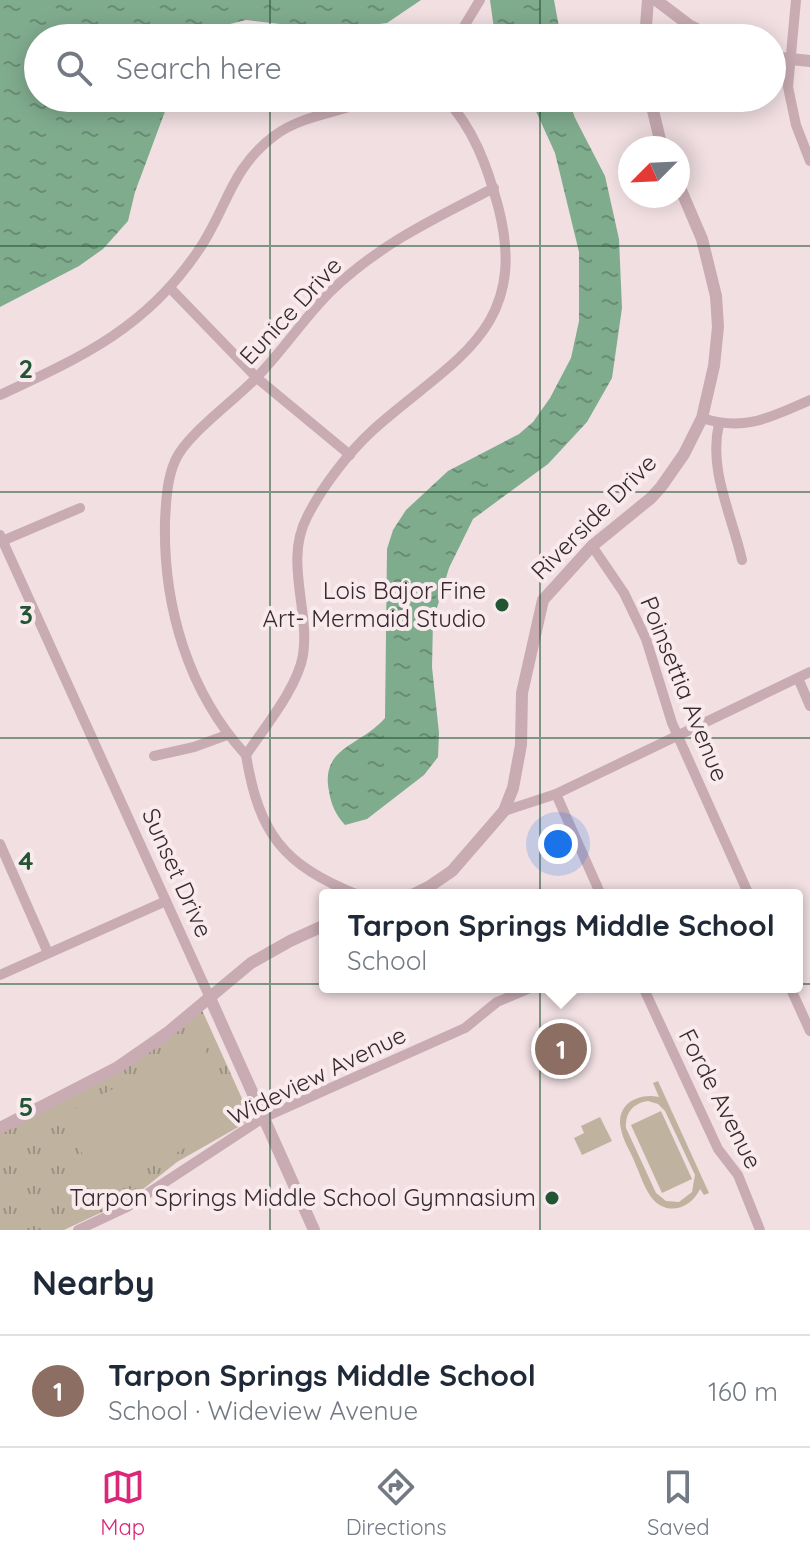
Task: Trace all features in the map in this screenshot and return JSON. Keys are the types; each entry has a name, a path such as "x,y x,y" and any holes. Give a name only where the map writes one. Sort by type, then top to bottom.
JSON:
{"street":[{"path":"646,24 648,0"},
{"path":"656,0 688,24"},
{"path":"796,0 790,100 810,161"},
{"path":"465,24 479,1"},
{"path":"786,59 810,61"},
{"path":"0,395 102,344 144,315 171,289 209,234 239,171 262,146 287,128 334,112"},
{"path":"246,755 283,699 301,664 304,644 297,568 298,548 306,518 350,455 374,430 454,364 478,340 489,325 500,296 505,267 504,232 494,188 476,141 455,112"},
{"path":"653,112 659,136"},
{"name":"Eunice Drive","path":"227,735 193,675 171,601 165,530 168,486 176,459 195,436 257,378 321,301 368,259 418,227 494,188"},
{"name":"Riverside Drive","path":"422,889 452,871 504,811 513,788 521,745 522,693 543,600 592,546 661,487 684,454 702,418 714,366 718,327 716,296 702,239 689,208"},
{"path":"171,289 257,378 350,455"},
{"path":"702,418 719,424 750,424 805,402 810,390"},
{"path":"719,424 715,457 742,560"},
{"path":"1,539 80,508"},
{"name":"Sunset Drive","path":"1,539 314,1230"},
{"name":"Poinsettia Avenue","path":"592,546 635,616 678,735 746,889"},
{"path":"504,811 556,794 810,672"},
{"path":"798,678 810,706"},
{"path":"154,756 194,747 227,735 246,755 255,801 281,846 306,870 346,889"},
{"path":"556,794 598,889"},
{"path":"0,844 48,953"},
{"path":"0,975 166,901"},
{"path":"0,1128 118,1067 167,1033 251,963 319,928"},
{"name":"Wideview Avenue","path":"78,1230 127,1207 263,1118 465,1028 497,1002 519,993"},
{"name":"Forde Avenue","path":"646,993 718,1149 738,1175 760,1230"},
{"path":"793,993 810,1031"}],"green space":[{"path":"202,1010 244,1103 247,1122 177,1162 132,1198 64,1230 0,1230 0,1133"},
{"path":"201,1042 241,1118 103,1192 62,1116"},
{"path":"658,1081 709,1193 704,1195 700,1189 691,1202 678,1208 664,1207 651,1197 621,1129 622,1113 630,1102 644,1096 659,1097 653,1083","holes":["648,1101 658,1104 665,1111 695,1175 692,1192 679,1202 666,1201 656,1193 626,1128 627,1118 634,1106"]},
{"path":"661,1111 692,1179 662,1193 631,1125"},
{"path":"600,1117 612,1141 582,1155 574,1138 584,1133 581,1126"}],"water":[{"path":"0,0 421,0 387,23 379,24 280,24 246,20 230,24 24,24 24,112 165,112 135,192 128,221 103,249 79,266 0,307"},
{"path":"490,0 554,0 558,24 493,24"},
{"path":"536,112 573,112 605,176 619,239 622,308 612,378 587,422 548,464 473,519 449,568 433,621 432,667 439,733 438,757 424,775 367,819 345,825 333,805 328,776 336,756 385,718 387,549 393,530 406,510 448,471 519,434 533,422 571,358 579,321 579,252 555,153"}],"place":[{"name":"Lois Bajor Fine Art- Mermaid Studio","path":"502,605"},
{"name":"Tarpon Springs Middle School","path":"561,1049"},
{"name":"Tarpon Springs Middle School Gymnasium","path":"552,1198"}]}
